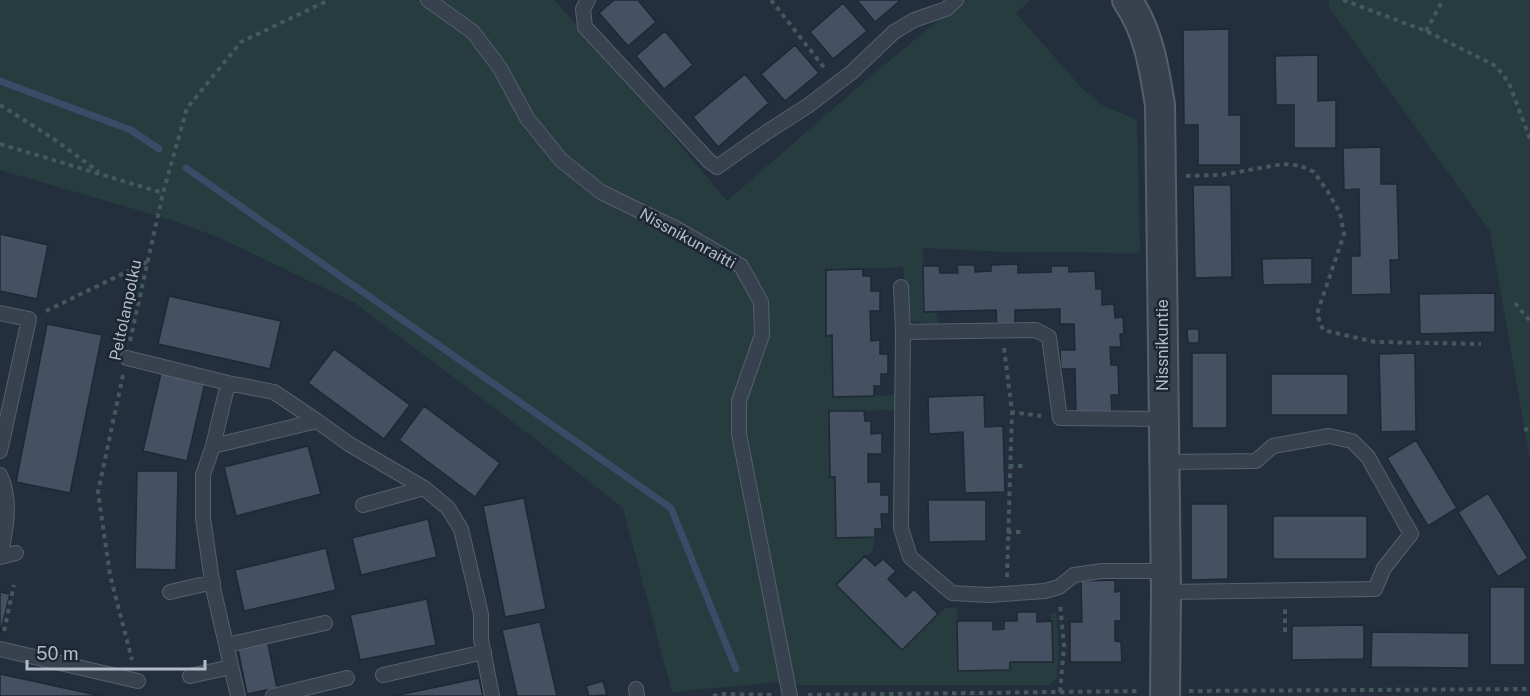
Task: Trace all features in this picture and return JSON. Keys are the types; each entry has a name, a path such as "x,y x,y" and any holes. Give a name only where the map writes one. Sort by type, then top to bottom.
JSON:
{"street":[{"name":"Nissnikuntie","path":"1127,0 1139,17 1153,57 1160,105 1166,581 1165,694"}],"lane":[{"name":"Nissnikunraitti","path":"428,0 473,32 500,68 526,118 561,160 601,192 677,229 741,266 761,302 762,335 739,401 739,434 790,695"},
{"path":"588,0 583,9 585,27 717,168 837,84 894,32 914,20 946,9 956,0"},
{"path":"901,287 903,332 901,528 910,557 952,593 988,595 1045,591 1059,588 1074,575 1102,571 1166,581 1375,589 1384,568 1411,534 1368,457 1352,441 1329,436 1273,446 1256,462 1163,462"},
{"path":"0,313 29,319 0,451"},
{"path":"903,332 1036,330 1048,337 1059,418 1163,419"},
{"path":"127,358 274,393 349,444 424,488 448,508 461,529 482,614 482,640 492,696"},
{"path":"228,383 213,446 203,475 203,518 213,582 238,696"},
{"path":"213,446 317,421"},
{"path":"0,474 5,486 7,513 0,557 16,553"},
{"path":"363,505 424,488"},
{"path":"170,592 213,582"},
{"path":"227,645 325,623"},
{"path":"1,643 138,681"},
{"path":"383,675 484,652"},
{"path":"190,676 231,666"},
{"path":"273,696 347,678"}],"path":[{"name":"Peltolanpolku","path":"138,681 110,575 98,492 163,193 187,108 241,42 329,0"},
{"path":"771,0 837,84"},
{"path":"1343,0 1426,31 1496,66 1509,83 1530,139"},
{"path":"1426,31 1443,0"},
{"path":"0,105 51,136 102,175"},
{"path":"0,144 163,193"},
{"path":"1161,176 1221,175 1283,164 1300,166 1314,172 1340,213 1344,234 1317,314 1323,330 1375,342 1481,344"},
{"path":"29,319 148,262"},
{"path":"1515,303 1530,321"},
{"path":"1001,330 1012,412 1007,594"},
{"path":"1012,412 1059,418"},
{"path":"1524,430 1530,428"},
{"path":"1009,466 1024,466"},
{"path":"1007,532 1022,532"},
{"path":"1,643 14,585"},
{"path":"1059,588 1064,646 1060,692"},
{"path":"713,696 724,694 1060,692 1165,694 1530,689"}],"green space":[{"path":"0,0 554,0 621,74 727,201 872,75 963,0 1031,0 1016,13 1079,85 1100,104 1137,120 1140,253 1007,252 923,248 924,312 936,312 938,325 912,321 908,311 903,267 826,270 826,335 832,335 833,397 896,395 896,410 829,411 830,476 835,477 836,538 875,537 873,550 836,585 902,650 945,608 957,608 958,671 1010,670 1010,662 1052,662 1051,613 1056,613 1059,645 1057,678 1049,685 799,685 777,682 672,692 623,508 539,442 355,303 220,238 171,220 0,170"},
{"path":"1329,0 1530,0 1530,460 1490,231 1329,7"}],"building":[{"path":"614,0 638,0 656,22 628,46 599,13"},
{"path":"857,0 901,0 875,22"},
{"path":"843,3 867,31 833,59 810,32"},
{"path":"1229,29 1229,115 1241,115 1241,165 1198,165 1198,125 1184,125 1183,30"},
{"path":"665,31 693,65 664,89 636,56"},
{"path":"795,45 819,73 785,101 761,74"},
{"path":"1318,55 1318,101 1336,100 1336,148 1294,148 1294,105 1276,105 1275,56"},
{"path":"745,74 769,103 718,147 693,117"},
{"path":"1381,147 1381,184 1397,184 1399,260 1390,260 1391,294 1351,295 1351,256 1360,256 1359,189 1344,190 1343,148"},
{"path":"1193,185 1231,185 1232,277 1195,278"},
{"path":"0,234 48,245 37,299 0,291"},
{"path":"1312,258 1312,284 1263,285 1262,259"},
{"path":"1018,264 1018,273 1051,272 1051,266 1069,266 1069,272 1095,271 1096,289 1102,289 1102,305 1114,304 1115,318 1123,317 1124,334 1120,334 1121,347 1110,347 1111,365 1118,365 1119,395 1111,395 1112,412 1076,413 1075,369 1061,369 1060,350 1075,350 1074,324 1060,324 1060,309 1015,310 1015,325 997,326 996,310 924,312 923,266 939,266 940,273 958,273 957,265 975,265 975,272 991,271 991,265"},
{"path":"863,269 863,276 871,276 871,291 880,291 880,311 870,311 871,341 880,340 880,354 888,354 888,374 881,374 881,386 874,386 874,396 833,397 832,335 826,336 826,270"},
{"path":"1495,293 1495,332 1420,334 1419,294"},
{"path":"169,296 281,321 270,369 158,344"},
{"path":"47,324 102,335 70,493 16,482"},
{"path":"1187,329 1199,329 1199,343 1188,343"},
{"path":"334,349 410,405 384,439 308,383"},
{"path":"1192,353 1227,353 1227,428 1192,428"},
{"path":"1415,353 1416,431 1381,432 1379,354"},
{"path":"161,373 205,383 187,461 143,451"},
{"path":"1271,374 1348,374 1348,415 1271,415"},
{"path":"984,395 985,427 1003,426 1005,492 965,493 963,432 929,434 928,397"},
{"path":"424,406 500,463 475,497 399,440"},
{"path":"829,411 864,411 865,421 871,421 871,434 882,433 882,454 868,454 868,482 881,482 881,495 889,495 889,514 881,514 882,529 875,529 875,537 836,538 835,477 830,477"},
{"path":"1416,440 1457,508 1428,526 1387,458"},
{"path":"308,446 321,494 236,516 224,467"},
{"path":"137,471 178,471 176,570 135,569"},
{"path":"1488,493 1528,558 1498,577 1458,512"},
{"path":"524,498 546,609 505,617 483,506"},
{"path":"928,500 986,500 986,541 929,542"},
{"path":"1191,504 1228,504 1228,579 1191,580"},
{"path":"1273,516 1367,516 1367,559 1273,559"},
{"path":"428,519 437,557 361,575 352,538"},
{"path":"326,548 336,590 244,611 235,570"},
{"path":"865,556 875,566 883,559 896,571 888,579 906,597 914,589 938,614 902,650 836,585"},
{"path":"1115,580 1115,592 1121,591 1121,621 1115,621 1115,641 1121,642 1122,662 1070,662 1070,622 1082,622 1081,581"},
{"path":"1490,587 1525,587 1525,665 1490,665"},
{"path":"0,592 10,594 0,634"},
{"path":"427,599 436,645 360,660 350,615"},
{"path":"1017,612 1037,612 1037,622 1052,621 1053,662 1010,662 1010,670 958,671 957,621 993,621 993,630 1004,629 1004,621 1017,621"},
{"path":"540,622 557,696 517,696 502,630"},
{"path":"1364,625 1364,659 1292,660 1292,626"},
{"path":"1372,632 1469,633 1469,668 1371,667"},
{"path":"267,639 277,688 247,694 237,645"},
{"path":"0,674 101,696 0,696"},
{"path":"479,678 483,696 394,696"},
{"path":"603,681 607,695 589,696 586,686"}],"waterway":[{"path":"0,81 131,130 159,149"},
{"path":"186,168 671,508 736,669"}]}
